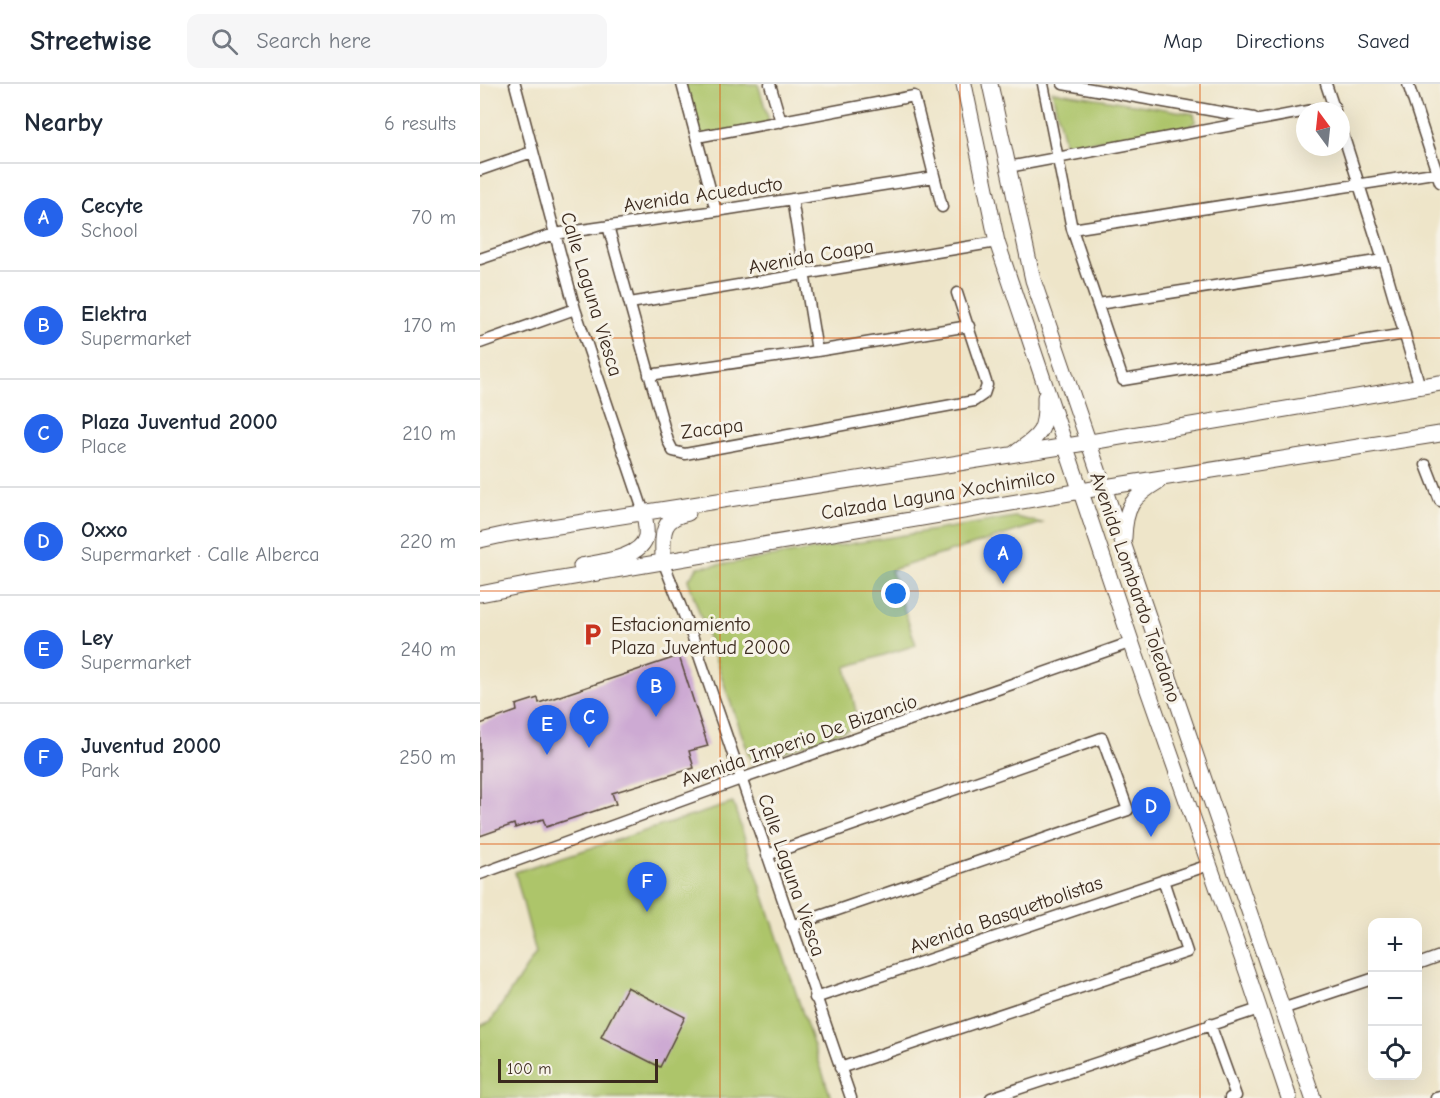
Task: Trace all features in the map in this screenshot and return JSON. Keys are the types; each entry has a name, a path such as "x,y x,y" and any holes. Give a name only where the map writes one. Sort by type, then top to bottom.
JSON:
{"main road":[{"name":"Avenida Lombardo Toledano","path":"964,84 998,242 1131,642 1289,1098"},
{"name":"Avenida Lombardo Toledano","path":"990,84 1033,280 1313,1098"},
{"path":"981,160 1008,167"},
{"path":"1013,455 1036,439 1042,428 1045,416 1044,379"},
{"name":"Calzada Laguna Xochimilco","path":"480,540 1013,455 1440,383"},
{"name":"Calzada Laguna Xochimilco","path":"487,592 1105,487 1440,434"},
{"path":"1124,544 1128,509 1135,497 1166,478"},
{"path":"663,561 663,533 666,525 676,515 794,496 813,491 822,485"},
{"path":"487,592 517,581 631,554 644,542 647,535 644,513"},
{"path":"1211,869 1234,916 1243,920 1252,920"},
{"path":"1247,972 1258,973 1262,976 1282,1009"}],"street":[{"name":"Calle Laguna Viesca","path":"515,84 575,309 644,513"},
{"path":"682,84 716,211"},
{"path":"770,84 781,122"},
{"path":"1042,84 1072,228 1123,380 1405,334"},
{"path":"1063,84 1261,119"},
{"path":"1326,84 1332,102"},
{"path":"1072,228 1360,185 1439,176 1408,84"},
{"path":"697,137 914,96 942,207"},
{"path":"1008,167 1296,114"},
{"path":"480,170 532,152"},
{"path":"1350,155 1420,387"},
{"name":"Avenida Acueducto","path":"480,259 554,234 934,177"},
{"path":"792,200 817,351"},
{"name":"Zacapa","path":"608,226 649,375 673,451 685,454 974,401 984,394 987,385 969,326"},
{"name":"Avenida Coapa","path":"630,303 998,242"},
{"path":"1098,304 1383,260"},
{"path":"649,375 969,326 957,293"},
{"path":"480,343 575,309"},
{"path":"1426,465 1437,485 1440,501"},
{"name":"Calle Laguna Viesca","path":"663,561 693,638 850,1098"},
{"name":"Avenida Imperio De Bizancio","path":"480,874 741,779 1131,642"},
{"path":"766,855 1102,738 1128,810 791,926"},
{"name":"Avenida Basquetbolistas","path":"815,998 1163,880 1211,869"},
{"path":"840,1068 1187,952 1163,880"},
{"path":"1422,963 1440,956"},
{"path":"1282,1009 1368,980"},
{"path":"991,1098 1259,1009"},
{"path":"1210,1024 1233,1097"},
{"path":"1436,1098 1440,1096"}],"green space":[{"path":"685,84 758,84 770,124 697,137"},
{"path":"1052,91 1194,114 1196,121 1190,126 1065,146"},
{"path":"1015,517 1042,523 891,570 916,645 846,667 859,725 752,764 688,580 698,567"},
{"path":"733,803 831,1098 480,1098 480,1026 491,1021 536,953 515,872"}],"building":[{"path":"679,656 708,746 689,751 694,768 612,793 616,804 546,827 543,819 515,828 514,824 480,836 480,724 517,711 516,705 538,698 539,703"},
{"path":"627,987 685,1017 660,1067 601,1037"}],"place":[{"name":"Cecyte","path":"1003,584"},
{"name":"Estacionamiento Plaza Juventud 2000","path":"593,635"},
{"name":"Elektra","path":"656,717"},
{"name":"Plaza Juventud 2000","path":"589,748"},
{"name":"Ley","path":"547,755"},
{"name":"Oxxo","path":"1151,837"},
{"name":"Juventud 2000","path":"647,912"}]}
